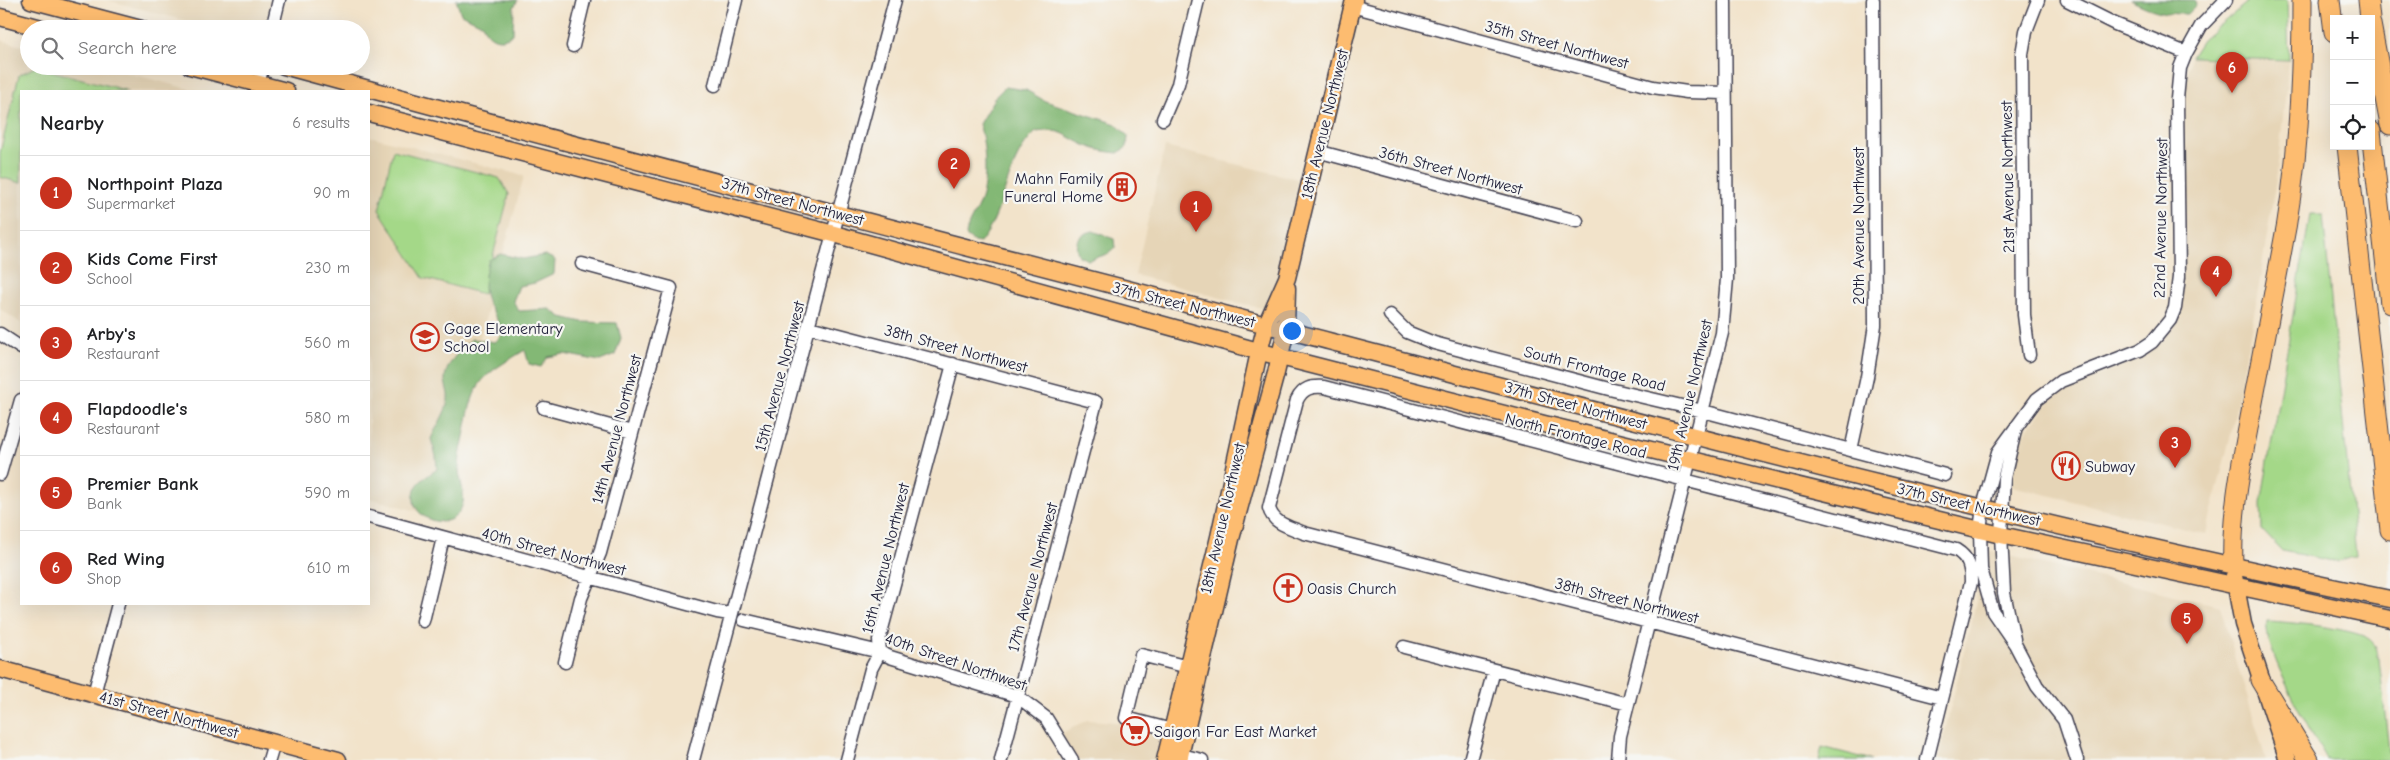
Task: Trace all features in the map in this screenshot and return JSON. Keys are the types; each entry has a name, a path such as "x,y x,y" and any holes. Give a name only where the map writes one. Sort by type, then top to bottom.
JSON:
{"highway":[{"path":"2233,564 2234,523 2241,468 2282,253 2295,170 2301,109 2302,0"},
{"path":"2330,0 2332,15"},
{"path":"2358,0 2360,15"},
{"path":"2368,0 2370,15"},
{"path":"2375,45 2390,125"},
{"path":"2347,150 2390,530"},
{"path":"2373,150 2390,304"},
{"path":"2260,680 2309,760"}],"main road":[{"path":"31,0 107,20"},
{"name":"18th Avenue Northwest","path":"1175,758 1172,730 1266,325 1287,278 1353,3"},
{"path":"0,17 20,22"},
{"path":"224,75 282,90"},
{"name":"37th Street Northwest","path":"317,75 1138,293 1696,437 2003,512 2390,599"},
{"name":"37th Street Northwest","path":"370,113 834,234 1260,352 1690,461 2001,535 2390,620"},
{"name":"18th Avenue Northwest","path":"1175,758 1286,330 1287,278"},
{"path":"2233,564 2239,611 2260,680 2288,760"},
{"name":"41st Street Northwest","path":"0,669 338,760"}],"street":[{"path":"274,20 279,0"},
{"path":"573,46 584,0"},
{"path":"715,85 736,0"},
{"name":"15th Avenue Northwest","path":"693,760 730,614 840,213 895,0"},
{"path":"1163,119 1178,84 1198,0"},
{"name":"19th Avenue Northwest","path":"1618,760 1620,736 1722,332 1725,308 1724,0"},
{"name":"20th Avenue Northwest","path":"1851,450 1868,378 1874,326 1874,0"},
{"name":"21st Avenue Northwest","path":"2030,355 2024,315 2022,54 2026,30 2038,0"},
{"path":"2067,0 2115,24 2186,52"},
{"name":"22nd Avenue Northwest","path":"2015,429 2041,396 2061,381 2127,357 2140,350 2152,342 2170,320 2175,308 2179,277 2178,83 2186,52 2201,26 2226,0"},
{"name":"35th Street Northwest","path":"1353,3 1653,87 1679,91 1725,93"},
{"path":"258,84 260,75"},
{"name":"36th Street Northwest","path":"1317,151 1577,221"},
{"name":"14th Avenue Northwest","path":"565,662 581,598 600,553 671,288 582,264"},
{"name":"South Frontage Road","path":"1390,315 1407,332 1434,343 1609,390 1703,411 1944,475"},
{"name":"38th Street Northwest","path":"809,327 1096,402"},
{"path":"0,334 20,347"},
{"name":"16th Avenue Northwest","path":"847,760 871,669 880,652 879,640 953,364"},
{"name":"North Frontage Road","path":"1304,533 1274,518 1269,508 1297,400 1303,392 1311,387 1324,387 1956,550 1964,555 1969,562 1971,582 1942,698"},
{"name":"17th Avenue Northwest","path":"1001,760 1096,402"},
{"path":"0,474 20,404"},
{"path":"544,408 632,432"},
{"path":"2015,429 1998,452 1983,507 1980,530 1981,569 1996,617 2015,644 2037,686 2064,720 2077,760"},
{"path":"2015,429 2004,478 2001,535 2004,593 2015,644"},
{"name":"40th Street Northwest","path":"370,517 590,578 730,614"},
{"name":"38th Street Northwest","path":"1304,533 1942,698"},
{"path":"423,621 443,538"},
{"path":"94,694 118,605"},
{"name":"40th Street Northwest","path":"744,620 880,652 890,657 1017,696 1046,718 1072,760"},
{"path":"1404,647 1628,704"},
{"path":"1172,730 1126,718 1141,655 1188,667"},
{"path":"1470,760 1494,670"},
{"path":"1927,760 1942,698"},
{"path":"269,760 274,743"},
{"path":"1175,758 1202,760"}],"shaded area":[{"path":"107,0 279,0 274,20 183,20"},
{"path":"0,40 20,46 20,75 135,75 193,90 20,90 20,322 0,309"},
{"path":"2191,57 2289,60 2277,173 2256,303 2231,434 2206,534 2008,485 2014,453 2028,428 2051,400 2073,384 2117,369 2143,355 2163,341 2175,320 2182,301 2185,89"},
{"name":"Gage Elementary School","path":"370,136 524,176 432,515 370,498"},
{"path":"1165,147 1310,182 1279,310 1251,306 1135,275"},
{"path":"1976,548 2220,606 2266,760 1938,760 1976,602"},
{"path":"1087,720 1116,722 1177,737 1172,760 1072,760 1057,736"}],"green space":[{"path":"456,0 518,0 514,7 513,34 504,39 491,36 482,24 461,14"},
{"path":"2130,0 2195,0 2196,5 2187,14 2170,13 2151,9"},
{"path":"2250,0 2287,0 2289,60 2191,57 2202,40"},
{"path":"19,75 66,75 125,90 20,90 20,183 0,177 0,153"},
{"path":"1005,87 1026,90 1045,101 1116,124 1128,136 1127,147 1118,153 1095,149 1058,132 1036,132 1026,144 1011,171 996,216 989,230 980,243 974,242 966,236 969,223 979,204 984,186 984,153 979,124 995,97"},
{"path":"393,150 499,178 509,194 483,294 423,278 379,210"},
{"path":"2310,215 2323,215 2356,556 2338,562 2282,551 2262,530 2261,503"},
{"path":"1093,231 1114,239 1115,248 1108,254 1088,260 1079,256 1077,243 1080,237"},
{"path":"500,254 523,259 545,255 555,260 554,274 535,283 519,286 513,301 519,311 550,309 561,317 582,322 617,323 621,338 615,355 600,361 564,354 548,357 541,367 529,364 525,350 489,374 476,390 468,414 459,464 463,503 458,514 450,520 440,522 430,520 416,507 414,497 419,483 437,469 436,456 431,439 447,405 448,395 445,375 447,369 458,352 472,339 495,342 504,333 486,299 484,283 489,260"},
{"path":"2267,621 2335,629 2361,635 2373,643 2379,659 2390,760 2327,760 2300,712 2280,670 2272,650"},
{"path":"1822,747 1872,760 1819,760"}],"place":[{"name":"Red Wing","path":"2232,93"},
{"name":"Mahn Family Funeral Home","path":"1122,187"},
{"name":"Kids Come First","path":"954,189"},
{"name":"Northpoint Plaza","path":"1196,232"},
{"name":"Flapdoodle's","path":"2216,297"},
{"name":"Gage Elementary School","path":"425,337"},
{"name":"Subway","path":"2066,466"},
{"name":"Arby's","path":"2175,468"},
{"name":"Oasis Church","path":"1288,588"},
{"name":"Premier Bank","path":"2187,644"},
{"name":"Saigon Far East Market","path":"1135,731"}]}
